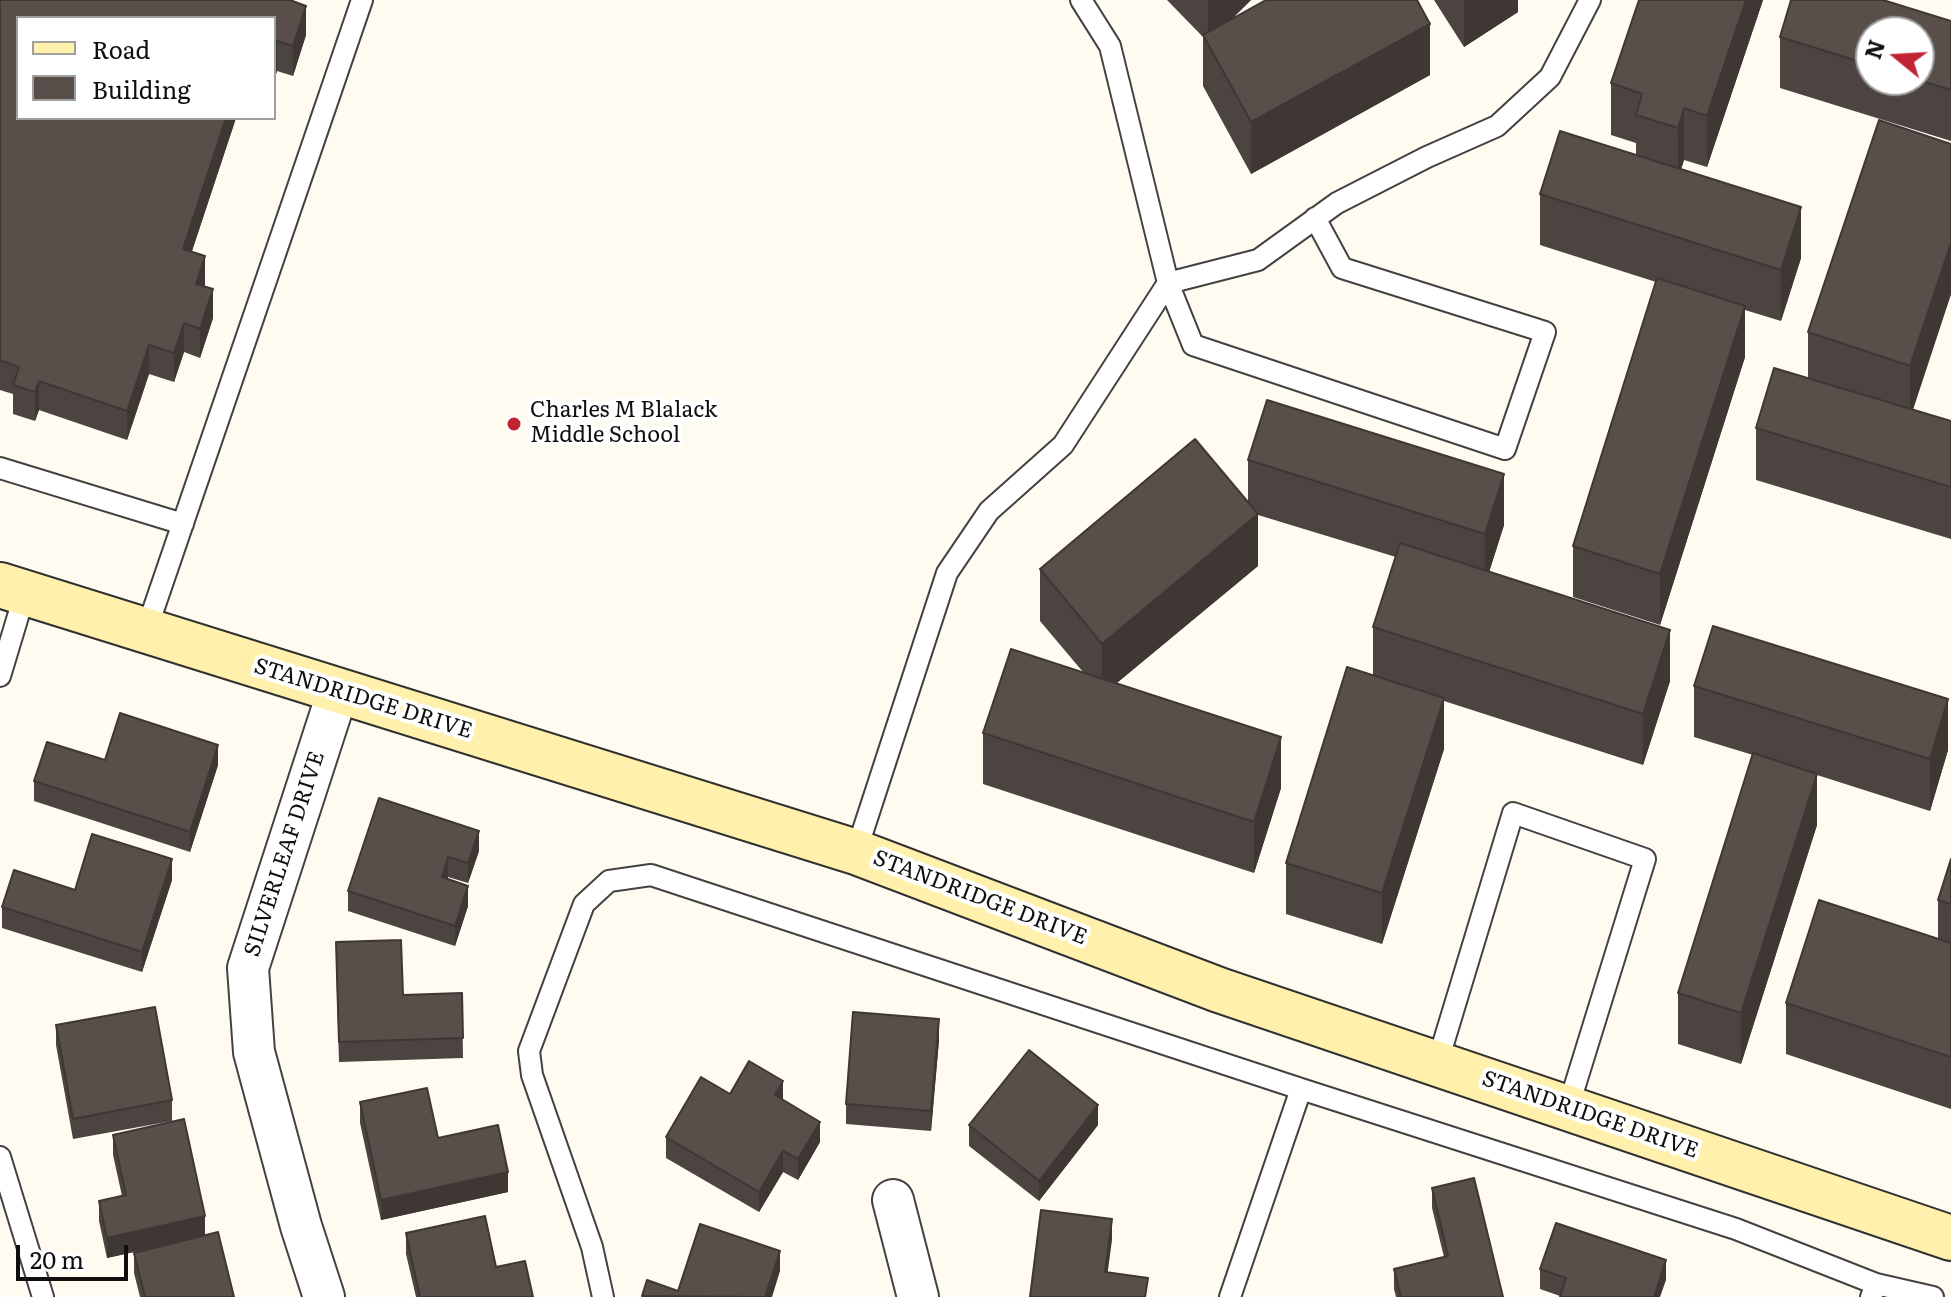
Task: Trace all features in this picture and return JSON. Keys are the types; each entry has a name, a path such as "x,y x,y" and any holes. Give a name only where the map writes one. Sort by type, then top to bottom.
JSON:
{"street":[{"name":"STANDRIDGE DRIVE","path":"12,589 856,852 1219,990 1951,1238"},
{"name":"SILVERLEAF DRIVE","path":"324,1297 301,1226 254,1052 248,968 338,691"},
{"path":"893,1200 918,1297"}],"lane":[{"path":"146,631 362,0"},
{"path":"1081,0 1110,46 1168,283 1193,345 1505,449 1545,332 1342,268 1315,218"},
{"path":"856,852 947,573 989,511 1063,445 1168,283 1258,260 1337,203 1414,163 1497,126 1550,77 1590,0"},
{"path":"0,468 183,524"},
{"path":"0,676 12,589"},
{"path":"1437,1064 1513,813 1645,859 1568,1108"},
{"path":"603,1297 592,1247 532,1075 529,1051 584,904 609,881 651,875 1736,1229 1874,1290 1933,1297"},
{"path":"1230,1297 1301,1089"},
{"path":"0,1157 43,1297"}],"building":[{"path":"0,0 290,0 306,6 293,46 277,41 276,44 276,16 16,16 16,120 225,120 183,249 205,256 196,284 213,289 200,329 184,323 174,353 149,345 127,411 39,381 35,392 13,385 19,367 0,360"},
{"path":"1266,0 1417,0 1430,24 1251,122 1203,35"},
{"path":"1639,0 1746,0 1707,116 1684,108 1678,128 1636,115 1642,94 1611,83"},
{"path":"1791,0 1883,0 1935,16 1855,16 1855,60 1780,37"},
{"path":"1935,16 1951,21 1951,90 1935,85"},
{"path":"1879,120 1951,144 1951,243 1910,366 1808,332"},
{"path":"1560,131 1801,207 1781,270 1540,194"},
{"path":"1657,278 1745,306 1660,574 1573,546"},
{"path":"1774,368 1951,421 1951,487 1756,428"},
{"path":"1267,400 1504,474 1485,534 1248,460"},
{"path":"1195,439 1258,514 1102,644 1040,569"},
{"path":"1400,543 1670,630 1643,714 1373,627"},
{"path":"1713,626 1948,699 1930,759 1694,686"},
{"path":"1011,649 1281,737 1254,822 983,733"},
{"path":"1347,667 1444,698 1382,893 1286,863"},
{"path":"120,713 218,745 190,832 34,781 47,742 105,760"},
{"path":"1753,753 1817,774 1741,1013 1678,993"},
{"path":"379,798 479,831 468,863 448,857 442,877 468,886 455,926 348,891"},
{"path":"92,834 172,859 142,952 2,907 14,870 75,890"},
{"path":"1951,859 1951,904 1938,900"},
{"path":"1819,900 1951,943 1951,1057 1786,1003"},
{"path":"401,940 403,995 462,993 463,1038 339,1042 336,942"},
{"path":"155,1007 172,1100 73,1119 56,1025"},
{"path":"853,1012 939,1019 931,1111 846,1104"},
{"path":"1029,1050 1098,1105 1039,1181 969,1125"},
{"path":"749,1061 783,1081 775,1095 820,1122 798,1159 783,1151 759,1192 666,1137 701,1077 730,1094"},
{"path":"427,1088 438,1138 498,1125 508,1172 381,1200 360,1102"},
{"path":"184,1119 205,1216 107,1238 99,1201 126,1195 113,1135"},
{"path":"1474,1178 1503,1297 1401,1297 1394,1269 1448,1256 1432,1188"},
{"path":"1041,1210 1112,1219 1105,1272 1148,1278 1145,1297 1030,1297"},
{"path":"485,1216 496,1267 525,1261 533,1297 420,1297 406,1233"},
{"path":"1556,1223 1666,1260 1654,1297 1560,1297 1566,1278 1540,1269"},
{"path":"700,1224 780,1251 765,1297 642,1296 647,1280 678,1291"},
{"path":"218,1232 234,1297 145,1297 134,1253"}],"place":[{"name":"Charles M Blalack Middle School","path":"514,424"}]}
